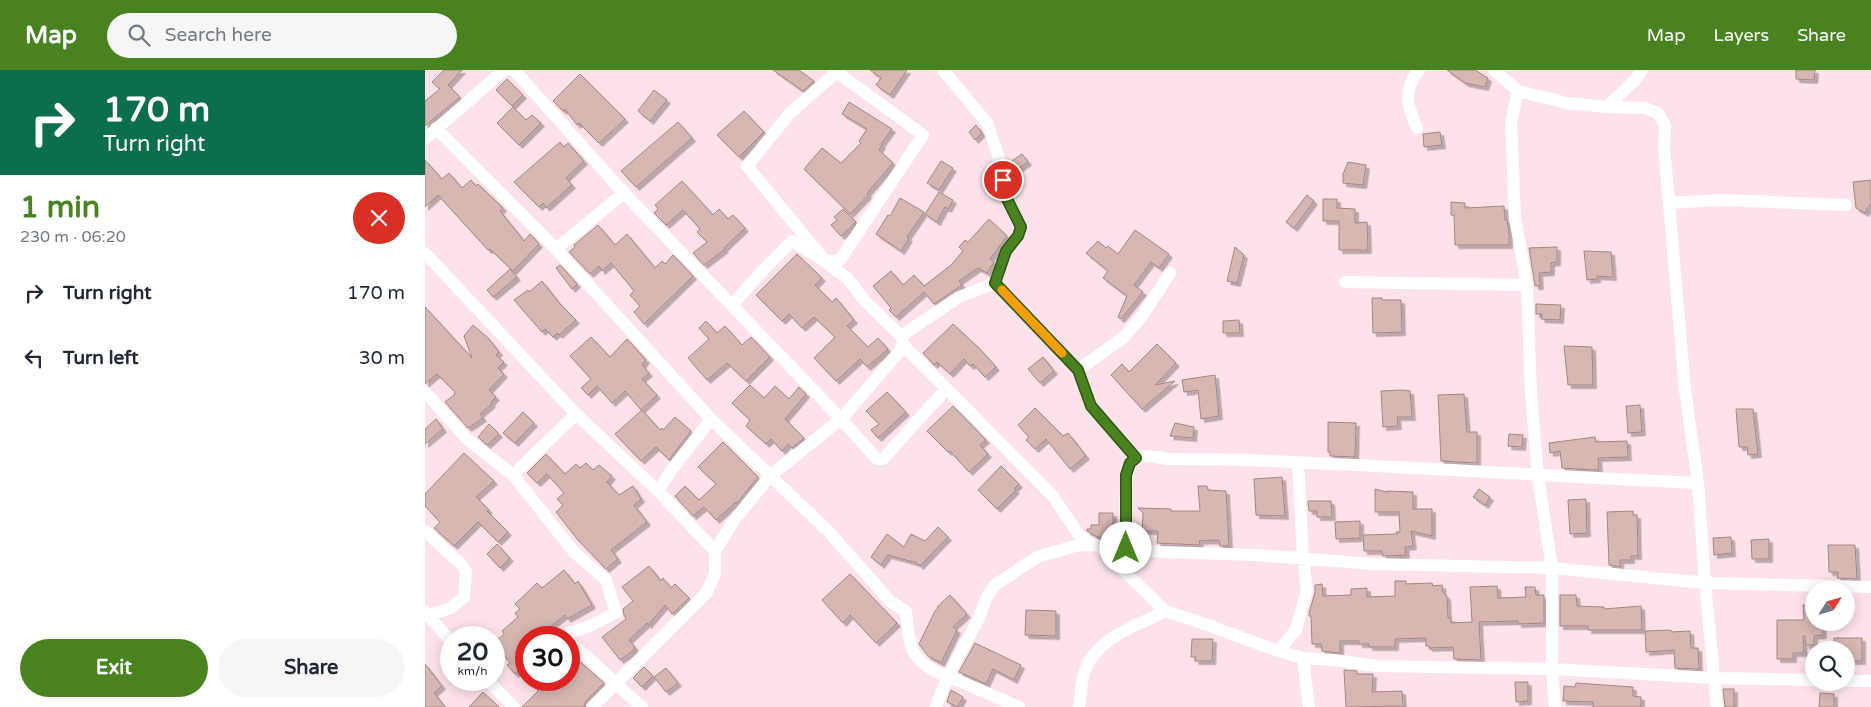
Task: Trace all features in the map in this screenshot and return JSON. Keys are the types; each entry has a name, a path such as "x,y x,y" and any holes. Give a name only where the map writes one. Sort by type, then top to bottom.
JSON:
{"street":[{"path":"425,139 504,70"},
{"path":"514,70 624,193 877,459 883,459 947,390"},
{"path":"592,707 707,592 715,574 715,551 735,519 770,476 841,419 903,341 959,297 995,283 1006,251 1018,236 1021,227 1007,199 999,161 987,124 943,70"},
{"path":"1417,128 1407,102 1408,90 1419,70"},
{"path":"1493,70 1518,92 1567,103 1645,108 1658,113 1665,126 1664,148 1685,390 1698,483 1717,707"},
{"path":"1607,107 1635,80 1642,70"},
{"path":"837,71 923,135 840,260 826,262 747,166 790,113 837,71"},
{"path":"1518,92 1511,123 1515,218 1527,285 1531,394 1538,476 1552,568 1552,669 1555,707"},
{"path":"436,128 556,249 711,419 828,531 891,602 906,611 913,651 937,673 1019,707"},
{"path":"556,249 624,193"},
{"path":"1669,203 1721,200 1846,205"},
{"path":"732,305 792,241 826,262 848,279 865,301 947,390 1052,495 1079,535 1088,542 1100,547 1165,611 1278,651 1303,658 1377,666 1552,669 1715,678 1805,680"},
{"path":"425,253 576,414 658,490 715,551"},
{"path":"1078,370 1123,338 1142,316 1170,273"},
{"path":"1345,282 1527,285"},
{"path":"995,283 1078,370 1091,406 1136,458"},
{"path":"425,392 467,439 513,475 575,552 606,580 615,614 580,629"},
{"path":"513,475 576,414"},
{"path":"658,490 711,419"},
{"path":"1126,548 1126,475 1130,463 1136,458 1155,456 1168,459 1213,458 1698,483"},
{"path":"1278,651 1296,630 1307,590 1303,558 1298,462"},
{"path":"425,531 462,565 466,572 464,597 451,608 427,613 440,629"},
{"path":"935,707 948,676 979,618 986,598 995,585 1037,557 1075,546 1092,545 1162,552 1303,558 1374,564 1552,568 1705,583 1871,587"},
{"path":"1079,707 1084,673 1095,653 1109,639 1127,628 1165,611"},
{"path":"580,651 642,707"},
{"path":"1303,658 1309,707"},
{"path":"1855,681 1871,681"},
{"path":"498,691 514,707"}],"building":[{"path":"444,70 462,70 448,85 460,97 425,126 425,101 440,89 432,82"},
{"path":"773,70 799,70 814,81 803,91"},
{"path":"870,70 907,70 890,95 876,85 881,78"},
{"path":"1447,70 1475,70 1488,78 1485,87 1465,83"},
{"path":"1796,70 1815,70 1814,80 1796,79"},
{"path":"580,74 625,119 599,143 579,123 577,125 565,109 563,111 553,101"},
{"path":"507,79 523,95 512,106 496,90"},
{"path":"654,90 667,100 650,121 638,111"},
{"path":"849,102 892,129 879,150 893,163 867,193 868,195 850,214 804,169 822,148 841,163 861,143 859,141 867,129 842,114"},
{"path":"513,107 526,120 532,115 541,123 519,145 497,123"},
{"path":"744,111 764,132 739,157 717,135"},
{"path":"678,122 692,138 636,187 621,171"},
{"path":"976,125 982,133 975,140 969,132"},
{"path":"1440,132 1442,145 1424,147 1423,134"},
{"path":"560,142 564,147 568,143 584,161 566,178 572,185 546,208 543,203 539,207 514,182"},
{"path":"1022,154 1028,162 1018,169 1012,161"},
{"path":"425,160 442,179 449,173 462,188 471,180 476,186 478,184 503,208 500,211 524,241 530,234 539,244 513,271 490,249 488,250 438,195 425,207"},
{"path":"941,161 953,168 939,190 927,183"},
{"path":"1348,162 1366,165 1363,185 1343,183 1343,174"},
{"path":"1871,180 1871,202 1865,213 1856,208 1853,182"},
{"path":"682,181 713,215 719,209 728,219 733,215 745,228 725,249 704,265 693,253 707,242 697,232 700,229 683,210 666,225 654,213 658,209 655,205"},
{"path":"939,192 953,200 948,209 945,207 937,222 925,214"},
{"path":"1307,195 1314,201 1294,228 1286,222"},
{"path":"900,198 924,212 907,237 909,238 901,251 876,234 888,215 890,216"},
{"path":"1323,199 1337,199 1337,208 1355,209 1355,223 1367,222 1368,250 1339,250 1339,221 1323,221"},
{"path":"1451,202 1465,203 1465,208 1504,206 1505,220 1507,220 1509,232 1509,245 1455,245 1454,215 1451,215"},
{"path":"843,209 856,222 841,236 831,225 837,220 834,217"},
{"path":"989,219 1007,236 990,259 994,262 987,273 978,268 959,281 962,285 934,304 924,292 896,317 889,310 891,308 873,286 891,271 903,285 914,275 924,286 951,265 963,251 959,247 965,240 968,242"},
{"path":"598,225 615,245 627,234 655,268 662,261 665,264 673,255 693,276 644,324 634,312 640,306 630,295 634,291 611,263 602,271 599,266 590,274 569,252 575,247 574,245"},
{"path":"1135,230 1169,254 1159,268 1151,262 1134,285 1143,292 1121,319 1118,317 1127,296 1103,278 1108,271 1086,253 1098,241 1106,248 1108,246 1118,254"},
{"path":"1235,247 1244,255 1237,283 1227,281"},
{"path":"1557,247 1557,262 1551,263 1551,272 1539,273 1540,286 1535,286 1529,248"},
{"path":"1584,251 1611,252 1613,277 1597,276 1597,279 1587,280"},
{"path":"797,254 822,278 815,285 832,302 836,298 854,320 847,326 868,347 878,338 888,349 867,367 860,359 836,381 814,358 835,337 814,317 802,328 789,314 782,321 756,295"},
{"path":"560,265 577,284 572,289 556,268"},
{"path":"510,269 517,277 493,297 487,290"},
{"path":"542,281 560,304 576,320 559,335 557,333 553,337 545,329 542,332 514,300 528,290 529,292"},
{"path":"1372,298 1401,300 1402,332 1373,333"},
{"path":"1536,304 1561,305 1560,320 1541,319 1542,314 1536,314"},
{"path":"425,307 472,358 464,336 473,325 488,338 499,352 496,355 504,362 498,368 504,374 489,390 496,397 491,402 492,404 480,414 483,418 468,428 445,402 455,394 454,391 437,374 425,384"},
{"path":"1239,320 1240,333 1223,333 1223,321"},
{"path":"706,321 717,333 725,326 742,345 751,337 770,357 746,381 727,363 707,380 688,358 709,339 699,328"},
{"path":"953,324 996,367 985,377 973,364 970,366 964,359 950,374 937,362 934,365 923,353"},
{"path":"591,337 610,357 627,339 646,360 642,365 649,373 642,379 657,395 641,410 625,391 612,403 597,386 588,395 581,388 591,379 570,356"},
{"path":"1157,344 1176,363 1155,385 1175,381 1142,409 1111,375 1122,364 1129,372"},
{"path":"1564,346 1592,347 1593,385 1568,385"},
{"path":"1043,357 1054,371 1040,383 1028,369"},
{"path":"1215,375 1219,416 1201,419 1198,390 1184,392 1182,380"},
{"path":"750,385 764,398 775,386 789,399 799,387 806,394 785,419 804,438 792,448 788,444 782,451 771,439 766,444 746,426 750,420 732,403"},
{"path":"1381,391 1410,391 1412,417 1397,417 1398,426 1383,427"},
{"path":"887,392 906,412 878,438 871,430 879,424 866,411"},
{"path":"1464,394 1467,432 1477,432 1477,463 1441,461 1438,395"},
{"path":"1640,405 1642,432 1628,433 1626,406"},
{"path":"953,406 986,440 980,445 988,454 969,472 950,451 948,452 927,431"},
{"path":"1035,408 1063,436 1068,433 1086,456 1070,469 1046,439 1035,449 1026,440 1029,437 1018,425"},
{"path":"1736,409 1753,409 1758,454 1748,455 1747,447 1739,447"},
{"path":"642,410 660,430 662,428 663,430 675,417 691,431 669,460 656,447 641,461 615,434"},
{"path":"523,412 534,423 515,443 503,433"},
{"path":"436,419 443,429 425,444 425,429"},
{"path":"1328,422 1356,423 1355,457 1330,456 1330,452 1328,452"},
{"path":"1175,423 1194,427 1193,438 1170,436"},
{"path":"489,424 499,434 487,445 478,437"},
{"path":"1509,434 1523,435 1522,447 1508,446"},
{"path":"1595,437 1596,442 1627,441 1628,457 1598,458 1599,469 1594,470 1562,468 1560,451 1550,453 1549,443"},
{"path":"723,442 758,477 737,503 716,520 704,507 693,516 675,496 685,486 699,500 716,484 698,467"},
{"path":"464,453 494,481 476,497 508,532 498,542 478,522 454,546 434,528 440,522 425,506 425,494"},
{"path":"546,454 565,474 576,464 580,468 586,463 593,470 599,465 612,476 607,482 619,495 633,486 641,499 634,505 647,522 611,550 618,559 606,569 578,540 556,512 563,505 557,499 564,493 547,474 537,483 527,473"},
{"path":"1001,466 1019,484 1014,489 1016,490 997,509 978,490"},
{"path":"1282,477 1285,516 1256,515 1254,479"},
{"path":"1198,486 1207,486 1208,490 1226,491 1229,546 1220,546 1219,540 1199,541 1200,545 1157,543 1158,531 1142,531 1144,514 1138,508 1200,511"},
{"path":"1375,489 1387,492 1413,492 1413,509 1432,509 1432,536 1411,531 1413,546 1405,547 1406,555 1383,556 1382,551 1364,551 1363,535 1397,534 1396,532 1400,532 1399,512 1375,512"},
{"path":"1479,489 1490,497 1485,505 1473,497"},
{"path":"1586,499 1587,533 1570,534 1568,500"},
{"path":"1308,501 1331,501 1332,517 1317,517 1317,511 1309,511"},
{"path":"1633,511 1633,515 1637,515 1638,556 1631,556 1631,560 1620,560 1620,567 1609,565 1607,512"},
{"path":"1099,513 1113,513 1113,539 1098,537 1087,531 1087,529 1091,529 1091,525 1099,525"},
{"path":"1360,521 1360,538 1336,539 1335,522"},
{"path":"938,527 948,537 920,566 917,563 888,555 881,565 871,557 887,534 904,547 911,534 925,541"},
{"path":"1731,537 1732,553 1714,555 1713,538"},
{"path":"1769,539 1769,559 1752,559 1751,540"},
{"path":"497,544 510,558 500,568 487,554"},
{"path":"1828,545 1855,545 1857,579 1837,578 1838,572 1829,572"},
{"path":"649,566 661,581 663,578 671,588 675,584 689,598 672,614 665,605 648,625 647,623 629,640 634,646 634,650 620,660 602,637 626,619 623,609 633,601 622,587"},
{"path":"564,570 575,584 578,581 592,605 567,619 565,615 551,626 515,626 515,674 507,665 510,663 505,657 505,628 518,617 515,613 520,609 515,604 537,583 542,588"},
{"path":"850,574 897,623 876,643 850,615 843,623 822,600"},
{"path":"1395,581 1406,581 1406,584 1432,583 1433,586 1442,585 1443,592 1447,597 1448,618 1451,618 1451,623 1472,622 1470,587 1497,586 1498,598 1526,597 1525,587 1535,587 1536,595 1544,595 1544,623 1518,624 1518,621 1479,622 1481,660 1454,659 1453,647 1429,648 1429,646 1426,646 1426,638 1395,639 1395,647 1369,647 1369,644 1359,644 1359,641 1340,641 1340,653 1322,651 1321,644 1312,644 1311,616 1309,616 1309,613 1315,585 1322,584 1323,596 1351,595 1351,589 1367,588 1367,597 1395,596"},
{"path":"950,595 967,614 953,627 957,630 941,663 928,656 919,644 937,607"},
{"path":"1560,595 1576,595 1577,606 1604,607 1604,609 1641,606 1642,630 1588,630 1588,626 1560,626"},
{"path":"1803,605 1805,605 1805,631 1823,631 1823,635 1814,636 1814,641 1806,641 1805,636 1803,636 1804,653 1793,653 1793,659 1777,659 1777,620 1804,620"},
{"path":"1026,610 1056,611 1056,636 1025,635"},
{"path":"1671,630 1671,632 1690,631 1691,648 1698,648 1699,669 1675,668 1674,650 1646,652 1645,631"},
{"path":"1834,638 1862,638 1862,661 1855,661 1855,641 1834,641"},
{"path":"1192,639 1213,639 1212,661 1195,661 1196,657 1191,657"},
{"path":"975,643 1021,665 1014,680 993,669 986,684 959,672"},
{"path":"580,662 604,683 586,701 584,707 522,707 538,691 580,691"},
{"path":"425,664 440,683 440,688 434,693 445,707 425,707"},
{"path":"644,667 653,676 642,687 633,678"},
{"path":"666,668 678,683 666,692 654,677"},
{"path":"1344,670 1357,671 1357,674 1373,674 1372,692 1402,691 1403,706 1346,707"},
{"path":"1515,682 1528,682 1528,701 1516,702"},
{"path":"1576,683 1633,687 1633,696 1641,697 1641,707 1593,707 1593,702 1563,701 1564,686 1575,687"},
{"path":"1723,689 1734,689 1734,707 1725,707"},
{"path":"951,690 963,697 958,707 947,702"},
{"path":"483,692 499,707 469,707"},
{"path":"1820,693 1834,694 1834,707 1819,707"}],"slow traffic":[{"path":"1002,290 1062,353"}],"route":[{"path":"1003,180 1007,199 1021,227 1018,236 1006,251 995,283 1078,370 1091,406 1136,458 1130,463 1126,475 1126,548"}]}
